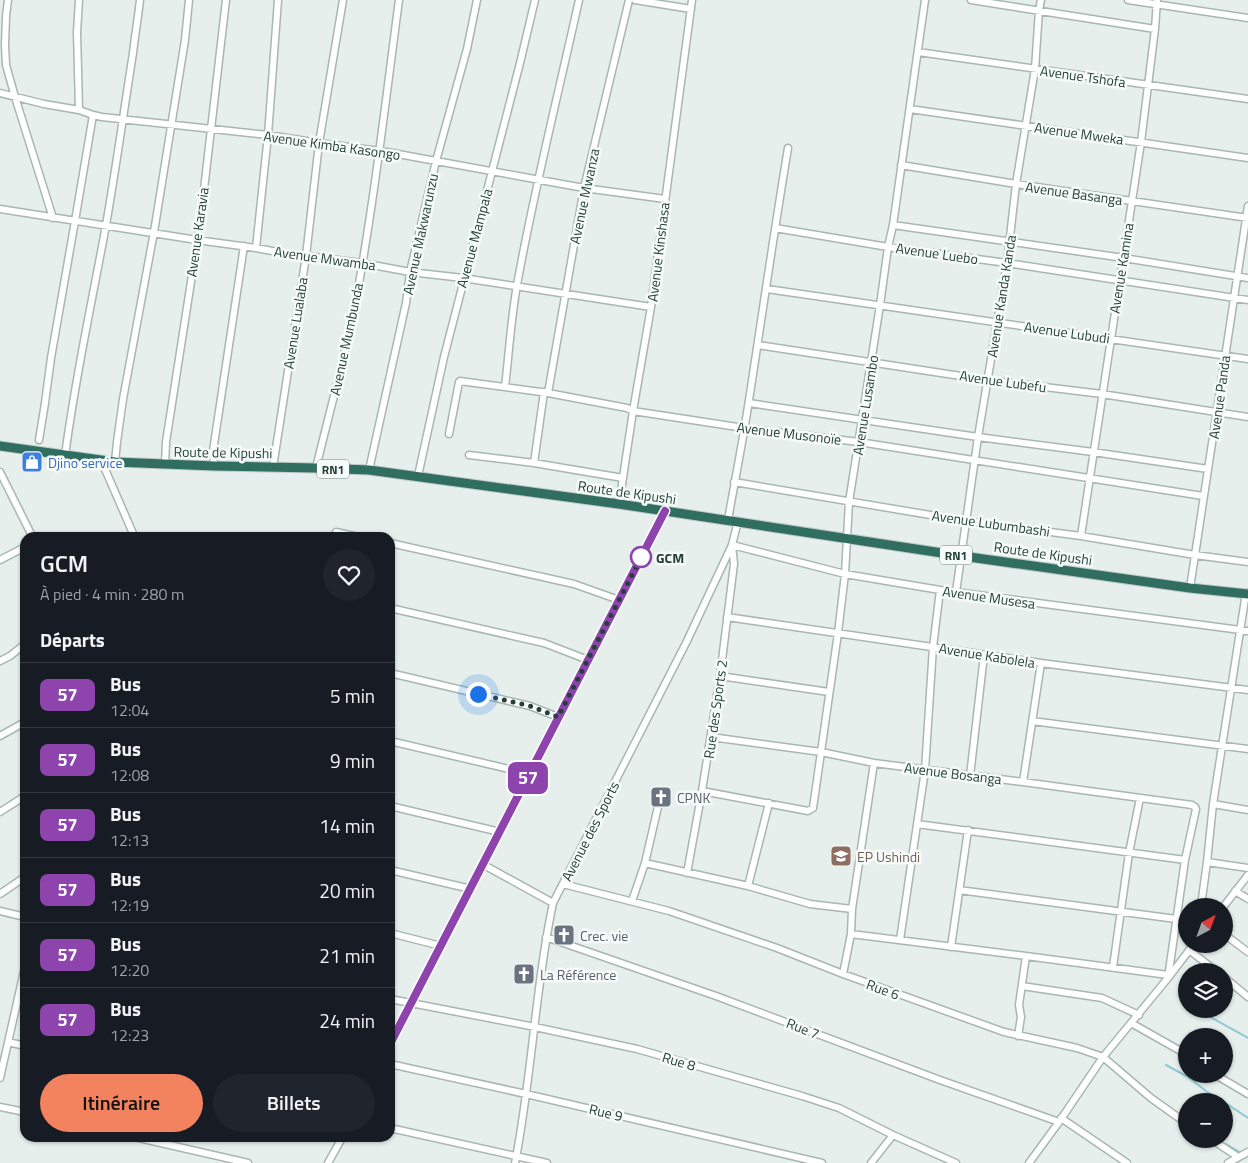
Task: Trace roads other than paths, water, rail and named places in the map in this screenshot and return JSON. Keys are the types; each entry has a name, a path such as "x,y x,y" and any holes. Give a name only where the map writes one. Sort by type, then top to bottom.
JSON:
{"highway":[{"name":"Route de Kipushi","path":"0,446 115,462 369,470 619,504 962,556 1190,588 1247,594"}],"street":[{"path":"8,0 5,45 6,65 53,218"},
{"path":"79,0 77,32 79,110"},
{"path":"65,456 124,118 140,0"},
{"path":"115,462 123,399 154,232 185,40 189,0"},
{"name":"Avenue Karavia","path":"165,464 166,442 200,224 226,0"},
{"path":"256,248 268,135 278,0"},
{"name":"Avenue Lualaba","path":"273,467 343,0"},
{"name":"Avenue Mumbunda","path":"316,468 352,317 362,264 399,0"},
{"name":"Avenue Makwarunzu","path":"369,470 406,304 410,272 436,161 467,49 478,0"},
{"name":"Avenue Mampala","path":"418,476 463,278 535,0"},
{"path":"505,387 517,287 538,179 579,0"},
{"name":"Avenue Mwanza","path":"534,463 584,188 629,0"},
{"path":"635,0 691,9"},
{"name":"Avenue Kinshasa","path":"619,504 651,307 692,0"},
{"name":"Avenue Lusambo","path":"769,803 808,811 813,808 845,574 849,502 888,247 894,225 925,0"},
{"path":"972,0 1155,29"},
{"name":"Avenue Kanda Kanda","path":"956,592 978,437 1007,263 1016,184 1035,69 1041,0"},
{"path":"1128,0 1157,2 1248,18"},
{"name":"Avenue Kamina","path":"1081,536 1141,142 1157,2"},
{"name":"Avenue Tshofa","path":"918,52 1248,100"},
{"name":"Avenue Kimba Kasongo","path":"0,93 79,110 93,115 268,135 379,151 584,188 665,199"},
{"name":"Avenue Mweka","path":"910,109 1248,158"},
{"path":"39,440 51,358 93,115"},
{"name":"Avenue des Sports","path":"515,1160 526,1094 546,937 554,903 686,641 732,545 734,482 749,403 788,148"},
{"name":"Avenue Basanga","path":"901,165 1247,218"},
{"name":"Avenue Panda","path":"1190,588 1248,206"},
{"name":"Avenue Mwamba","path":"0,209 651,307"},
{"name":"Avenue Luebo","path":"894,225 1248,278"},
{"name":"Avenue Luebo","path":"775,228 888,247 1007,263 1248,300"},
{"path":"214,466 213,451 244,246"},
{"name":"Avenue Lubudi","path":"767,289 1248,358"},
{"name":"Avenue Lubefu","path":"758,344 988,380 1102,394 1248,417"},
{"name":"Avenue Musonoïe","path":"449,434 459,381 546,393 627,408 633,411 744,428 859,442 1203,496"},
{"name":"Avenue Musonoïe","path":"749,403 1208,469"},
{"path":"469,455 534,463 623,478"},
{"path":"101,460 132,532"},
{"path":"0,472 30,532"},
{"name":"Avenue Lubumbashi","path":"734,482 966,521 1081,536 1248,562"},
{"path":"395,1034 665,511"},
{"path":"395,545 574,584 619,600"},
{"name":"Avenue Musesa","path":"732,545 845,574 940,590 1248,631"},
{"name":"Rue des Sports 2","path":"687,873 720,676 734,564 732,545"},
{"path":"0,560 20,550"},
{"path":"900,940 925,770 933,647 940,590"},
{"path":"1201,898 1230,688 1247,594"},
{"path":"395,609 544,643 588,660"},
{"name":"Avenue Kabolela","path":"727,617 1041,663 1248,690"},
{"path":"0,661 20,648"},
{"path":"970,776 984,655"},
{"path":"1023,782 1041,663"},
{"path":"395,674 530,706 558,717"},
{"path":"720,676 829,692"},
{"path":"1032,721 1248,749"},
{"path":"0,736 20,725"},
{"name":"Avenue Bosanga","path":"711,737 821,752 874,763 1192,805 1196,809 1185,860"},
{"path":"395,742 530,774"},
{"path":"843,974 852,934 852,909 874,763"},
{"path":"702,791 769,803 748,886"},
{"path":"632,901 645,863 660,798"},
{"path":"1113,967 1129,853 1140,798"},
{"path":"0,812 20,799"},
{"path":"1213,804 1248,810"},
{"path":"395,807 500,832"},
{"path":"917,824 1185,860 1168,977"},
{"path":"951,947 968,830"},
{"path":"1207,862 1248,868"},
{"path":"645,863 748,886 810,904 852,909"},
{"path":"484,865 554,903"},
{"path":"395,871 471,889"},
{"path":"1230,898 1248,875"},
{"path":"0,894 20,880"},
{"name":"Rue 6","path":"563,884 669,911 777,948 1004,1032 1077,1048 1103,1057 1151,1098 1178,1117"},
{"path":"960,890 1176,919"},
{"path":"1235,891 1248,899"},
{"path":"0,911 20,916"},
{"path":"395,934 441,946"},
{"path":"852,934 1113,967 1168,977"},
{"name":"Rue 7","path":"546,937 716,996 940,1080 1060,1120 1127,1163"},
{"path":"1233,941 1248,952"},
{"path":"1028,1163 1103,1057 1187,953"},
{"path":"1193,953 1206,963"},
{"path":"1018,1036 1022,1017 1019,1004 1026,956"},
{"path":"1233,984 1248,997"},
{"path":"1022,986 1102,998 1139,1014"},
{"path":"0,1078 20,995"},
{"name":"Rue 8","path":"395,1000 637,1049 802,1096 839,1108 956,1163"},
{"path":"1131,1024 1178,1050"},
{"path":"8,1042 20,1045"},
{"name":"Rue 9","path":"395,1065 822,1163"},
{"path":"1229,1083 1248,1094"},
{"path":"0,1107 20,1111"},
{"path":"395,1129 515,1160 547,1163"},
{"path":"871,1163 893,1135"},
{"path":"156,1142 248,1163"},
{"path":"328,1163 340,1142"},
{"path":"1224,1148 1238,1157"},
{"path":"1228,1163 1248,1152"}],"waterway":[{"path":"1212,1018 1248,1038"},
{"path":"1166,1065 1188,1077 1209,1093"},
{"path":"1233,1108 1248,1118"},
{"path":"1233,1148 1241,1153"}],"place":[{"name":"Djino service","path":"32,462"},
{"name":"GCM","path":"641,557"},
{"name":"CPNK","path":"661,797"},
{"name":"EP Ushindi","path":"841,856"},
{"name":"Crec. vie","path":"564,935"},
{"name":"La Référence","path":"524,974"}]}
